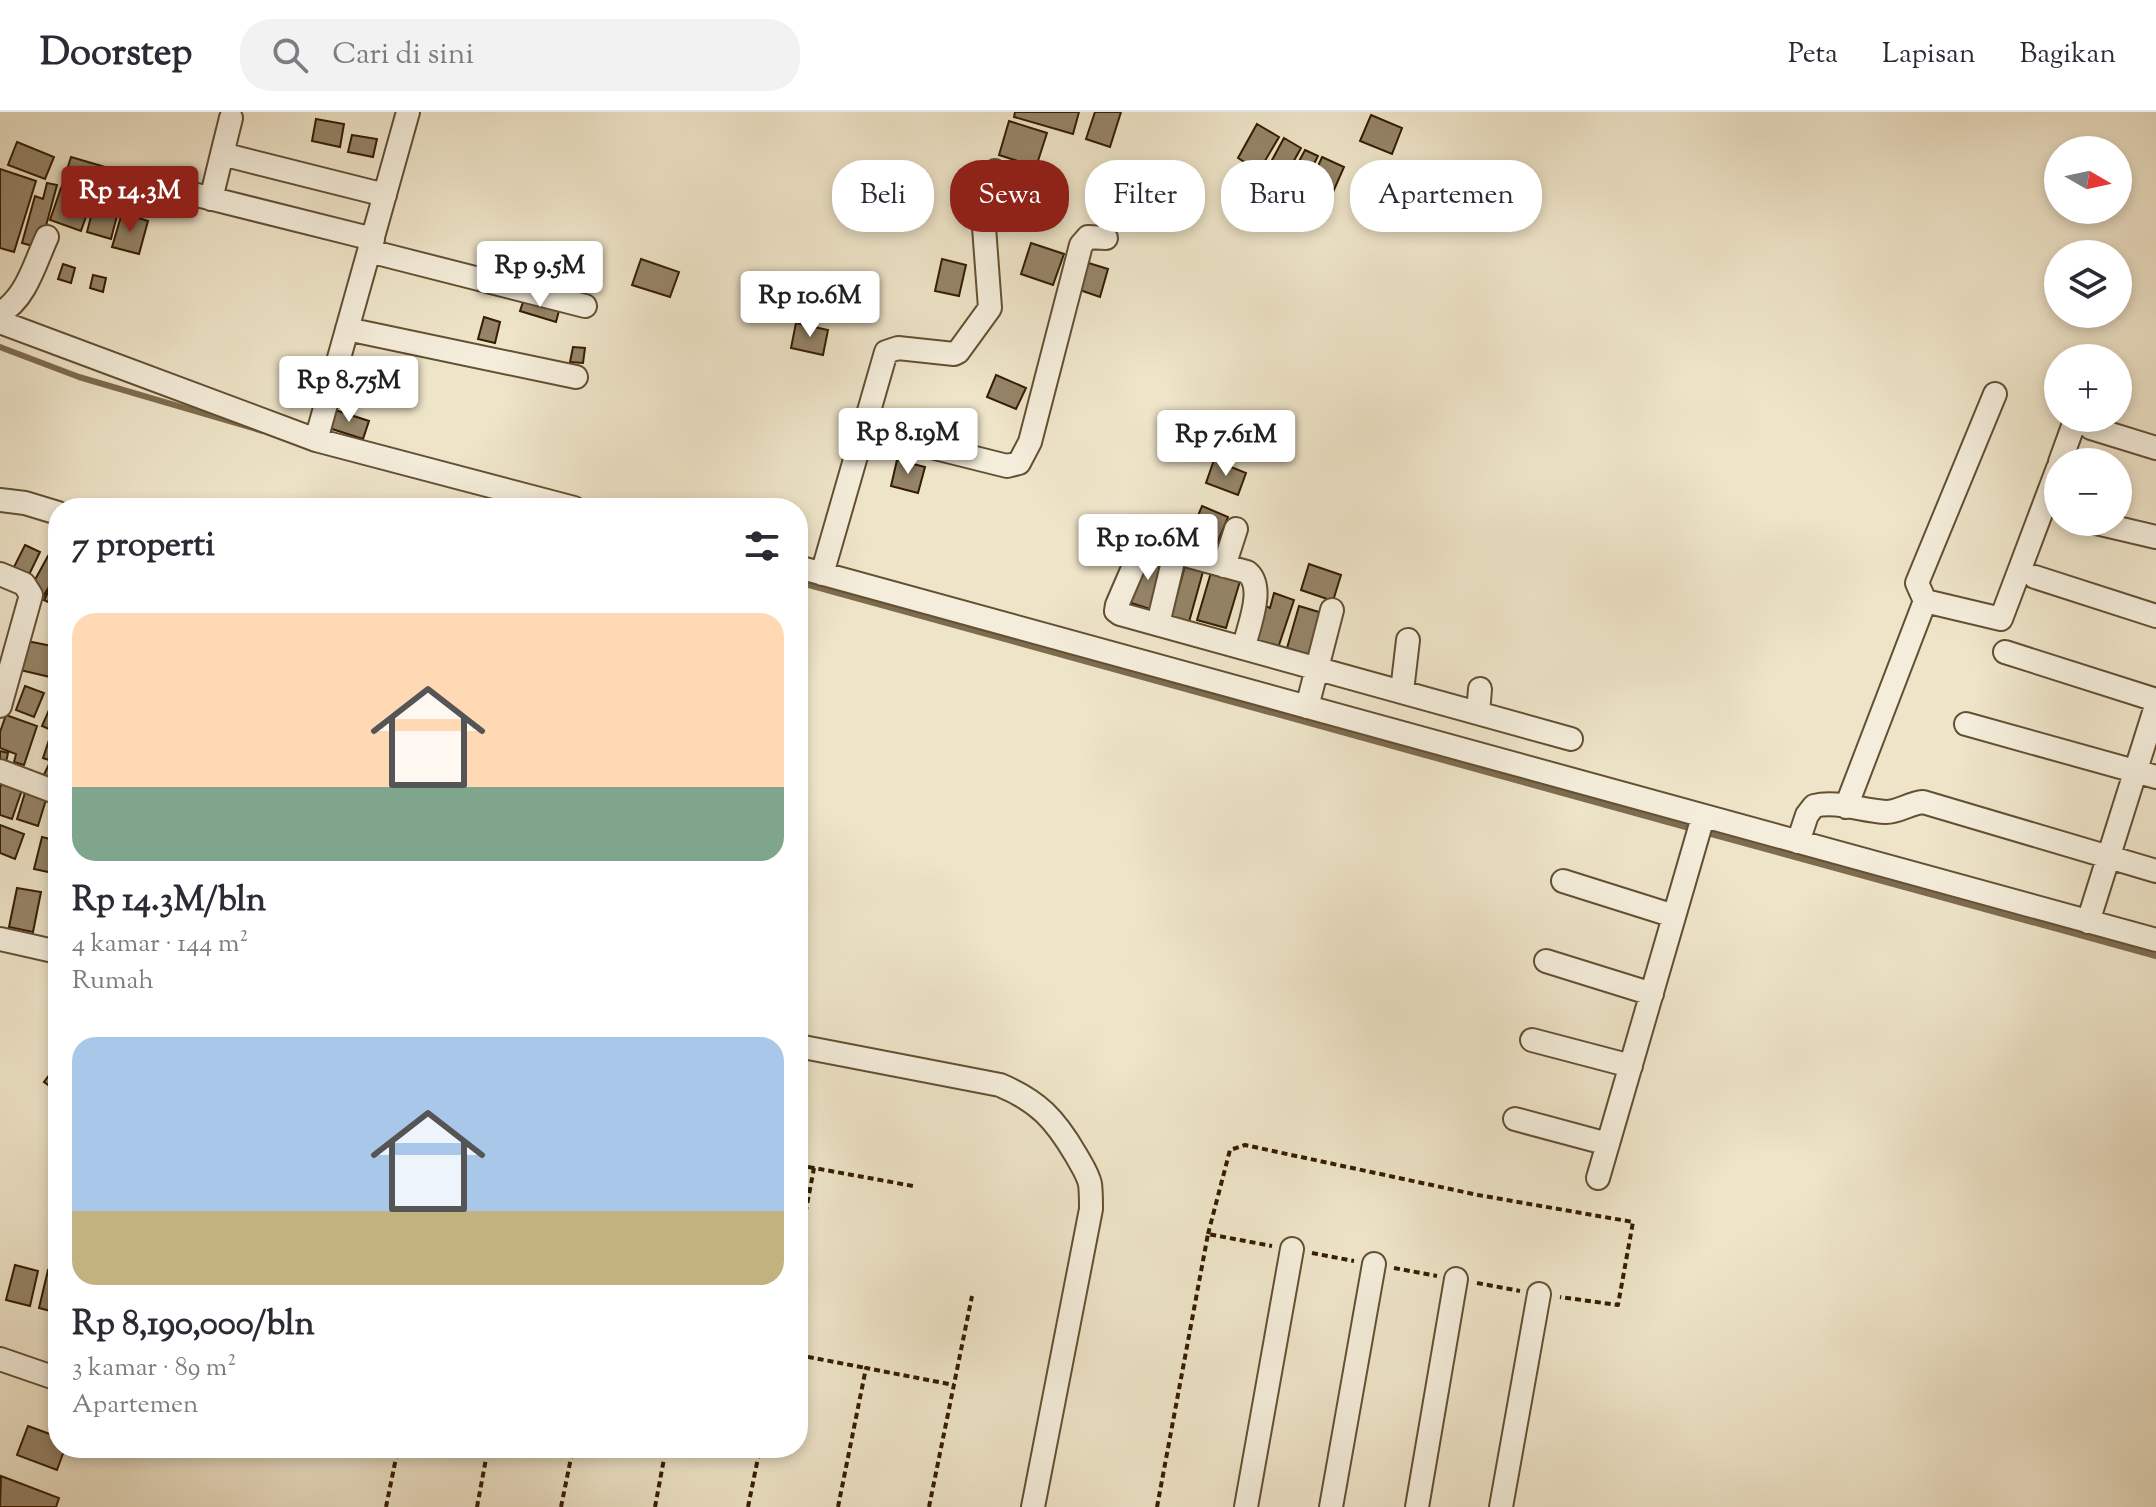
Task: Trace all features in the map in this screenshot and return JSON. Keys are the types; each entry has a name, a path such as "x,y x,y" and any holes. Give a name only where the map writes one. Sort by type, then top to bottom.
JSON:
{"street":[{"path":"316,440 408,112"},
{"path":"211,199 231,118"},
{"path":"222,154 385,195"},
{"path":"181,191 585,306"},
{"path":"822,574 886,352 898,348 954,354 990,308 984,232"},
{"path":"0,313 8,309 22,292 47,237"},
{"path":"863,430 1007,466 1019,463 1030,442 1081,245 1088,237 1106,238"},
{"path":"0,322 316,440 536,498"},
{"path":"347,329 576,377"},
{"path":"1846,807 1925,601 1917,583 1995,394"},
{"path":"2110,432 2156,448"},
{"path":"0,500 48,510"},
{"path":"1925,601 2001,619 2044,525"},
{"path":"1224,566 1236,529"},
{"path":"2132,531 2156,537"},
{"path":"1244,647 1255,583 1247,572 1152,546 1142,547 1116,607 1120,614 1571,739"},
{"path":"1158,624 1175,553"},
{"path":"808,570 1307,707 1701,826 1798,842 2156,940"},
{"path":"0,574 24,584 31,595 0,706"},
{"path":"2035,577 2156,616"},
{"path":"1307,707 1332,610"},
{"path":"1402,691 1408,640"},
{"path":"2005,652 2156,700"},
{"path":"1478,713 1480,689"},
{"path":"2088,922 2108,858 2145,774 2156,706"},
{"path":"1966,724 2145,774"},
{"path":"0,771 48,789"},
{"path":"1798,842 1807,815 1814,806 1830,804 1891,812 1923,802 2156,871"},
{"path":"1598,1178 1701,826"},
{"path":"1563,881 1674,916"},
{"path":"0,939 48,950"},
{"path":"1546,961 1652,994"},
{"path":"1532,1040 1631,1066"},
{"path":"808,1048 1000,1085 1023,1095 1044,1110 1080,1161 1090,1183 1091,1209 1033,1507"},
{"path":"1515,1119 1608,1144"},
{"path":"1246,1507 1292,1249"},
{"path":"1331,1507 1374,1264"},
{"path":"1417,1507 1456,1279"},
{"path":"1501,1507 1539,1294"},
{"path":"0,1359 48,1376"}],"path":[{"path":"1157,1507 1208,1234 1230,1150 1245,1145 1478,1195 1633,1222 1618,1305 1539,1294 1208,1234"},
{"path":"808,1167 913,1186"},
{"path":"808,1200 814,1168"},
{"path":"929,1507 972,1296"},
{"path":"808,1357 954,1385"},
{"path":"838,1507 866,1368"},
{"path":"386,1507 396,1458"},
{"path":"477,1507 486,1458"},
{"path":"561,1507 571,1458"},
{"path":"655,1507 664,1458"},
{"path":"748,1507 758,1458"}],"building":[{"path":"1015,112 1079,112 1073,134 1014,117"},
{"path":"1095,112 1121,112 1110,147 1086,139"},
{"path":"1371,115 1402,128 1392,154 1360,141"},
{"path":"316,119 344,124 340,147 312,141"},
{"path":"1009,121 1047,133 1038,160 1014,160 999,155"},
{"path":"1257,124 1279,137 1265,160 1238,158"},
{"path":"352,135 377,139 373,157 348,152"},
{"path":"1284,138 1301,148 1294,160 1272,160"},
{"path":"17,142 54,157 45,179 8,165"},
{"path":"1305,150 1318,156 1316,160 1300,160"},
{"path":"71,157 163,184 154,213 62,186"},
{"path":"1334,162 1344,167 1334,190"},
{"path":"0,169 36,181 14,252 0,248"},
{"path":"47,183 57,185 40,248 22,243 35,196 43,199"},
{"path":"61,188 92,199 81,231 50,220"},
{"path":"95,201 119,208 111,239 87,232"},
{"path":"122,213 148,221 139,254 112,247"},
{"path":"1031,243 1064,254 1053,285 1021,274"},
{"path":"641,259 679,272 670,297 632,285"},
{"path":"942,259 966,265 959,296 935,291"},
{"path":"1082,261 1108,269 1100,297 1074,288"},
{"path":"63,264 75,268 71,283 58,279"},
{"path":"93,275 106,278 103,292 90,288"},
{"path":"525,296 560,307 556,322 520,311"},
{"path":"484,317 500,322 495,343 478,339"},
{"path":"796,323 828,330 823,355 791,348"},
{"path":"573,347 585,348 583,363 570,362"},
{"path":"996,375 1026,388 1016,409 987,397"},
{"path":"335,410 369,421 363,439 329,428"},
{"path":"1248,413 1278,428 1263,459 1233,444"},
{"path":"897,460 925,467 918,493 891,486"},
{"path":"1214,460 1246,473 1238,495 1206,483"},
{"path":"1202,506 1228,517 1216,546 1190,535"},
{"path":"25,545 40,552 27,579 12,571"},
{"path":"1141,553 1172,564 1156,611 1125,601"},
{"path":"48,556 48,588 43,597 30,589"},
{"path":"1186,562 1204,568 1189,622 1163,614 1169,593 1177,595"},
{"path":"1309,564 1341,575 1333,601 1301,590"},
{"path":"1212,569 1241,578 1226,628 1197,620"},
{"path":"1274,593 1294,600 1278,648 1249,638 1260,604 1270,608"},
{"path":"1299,606 1329,615 1316,657 1287,648"},
{"path":"27,641 48,645 48,677 20,670"},
{"path":"25,686 44,693 34,717 16,710"},
{"path":"48,712 48,729 42,726"},
{"path":"6,715 37,726 24,765 14,762 16,754 0,748 0,732"},
{"path":"48,743 48,760 43,758"},
{"path":"0,751 8,753 5,767 0,766"},
{"path":"48,766 48,784 41,781"},
{"path":"4,777 24,784 12,819 0,815 0,788"},
{"path":"27,786 48,793 38,826 17,819"},
{"path":"0,825 24,834 15,859 0,853"},
{"path":"42,837 48,838 48,872 34,869"},
{"path":"17,888 41,892 33,932 9,927"},
{"path":"15,1265 38,1271 30,1306 6,1300"},
{"path":"48,1270 48,1310 39,1308"},
{"path":"28,1426 48,1433 48,1458 61,1458 57,1470 17,1455"},
{"path":"1,1476 59,1498 56,1507 0,1507"}],"waterway":[{"path":"0,347 79,377 263,431"},
{"path":"808,585 1693,829"},
{"path":"1704,832 2156,956"}]}
